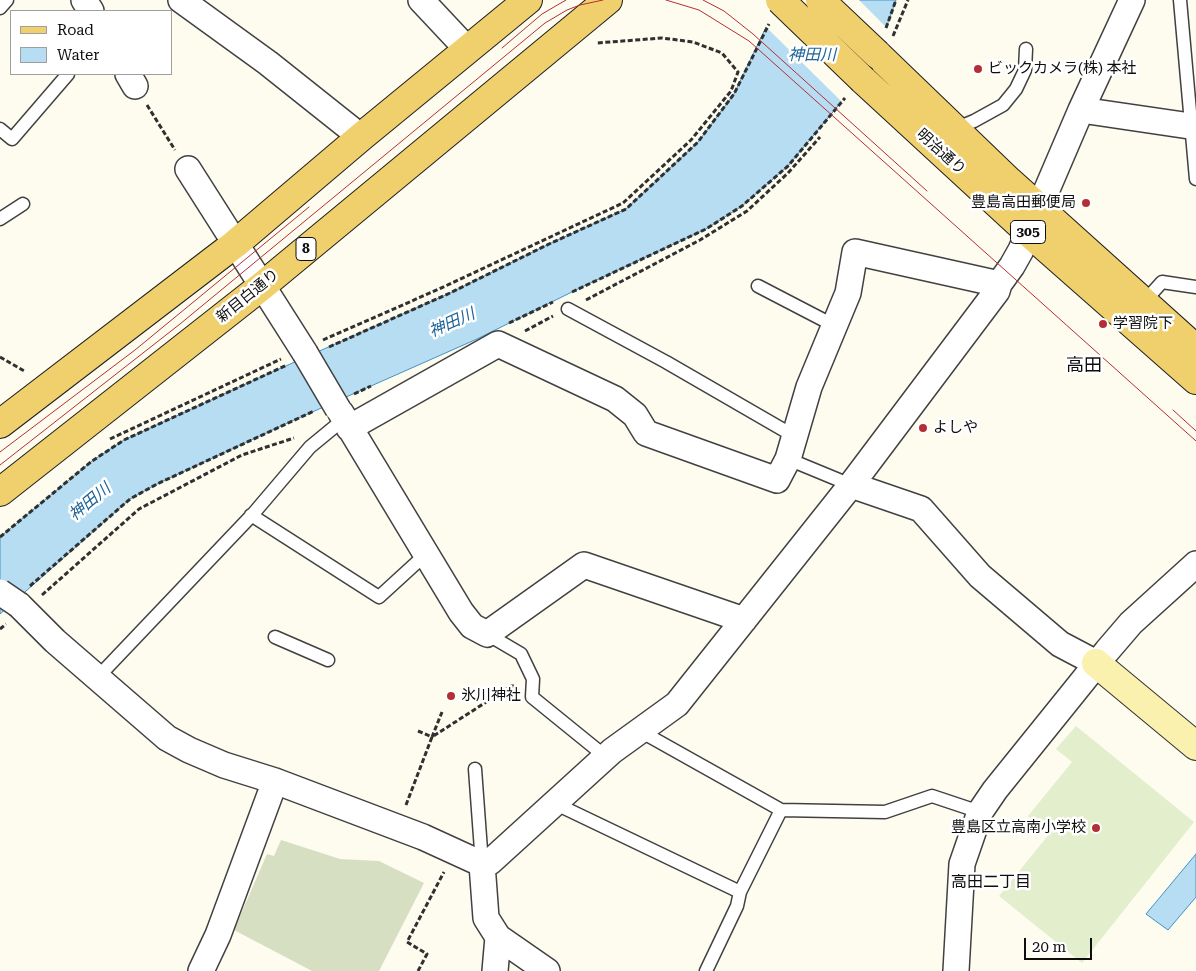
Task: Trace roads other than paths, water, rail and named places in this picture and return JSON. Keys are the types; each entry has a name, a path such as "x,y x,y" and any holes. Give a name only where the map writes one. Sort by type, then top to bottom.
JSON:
{"main road":[{"path":"0,424 235,244 361,137 528,0"},
{"name":"新目白通り","path":"0,492 262,286 608,0"},
{"name":"明治通り","path":"820,0 883,44 1034,220 1196,380"},
{"name":"明治通り","path":"775,10 855,88 1144,302 1196,349"}],"street":[{"path":"181,0 268,63 361,137"},
{"path":"421,0 467,49"},
{"path":"18,599 55,641 167,738 224,765 275,781 398,828 482,864 490,862 606,757 677,704 851,485 997,291 999,284 1012,266 1034,220 1081,110 1132,0"},
{"path":"1081,110 1194,127"},
{"path":"188,169 305,354 461,612 472,626 487,634 584,565 744,620"},
{"path":"339,412 500,336 615,400 634,415 646,433 777,480 791,448 809,387 848,293 855,252 999,284"},
{"path":"851,485 921,509 980,576 1060,644 1096,664 1196,746"},
{"path":"956,971 962,864 980,812 995,790 1131,623 1196,564"},
{"path":"201,971 218,935 275,781"},
{"path":"482,864 486,918 498,937 547,971"},
{"path":"495,971 498,937"}],"lane":[{"path":"0,8 7,0"},
{"path":"1180,0 1194,127 1196,179"},
{"path":"955,129 974,121 1002,105 1016,89 1024,70 1026,49"},
{"path":"0,129 12,139 67,75"},
{"path":"0,219 23,204"},
{"path":"1144,302 1162,282 1196,287"},
{"path":"758,286 835,326"},
{"path":"568,309 666,362 791,448 851,485"},
{"path":"97,678 251,515 339,412"},
{"path":"251,515 379,597 426,554"},
{"path":"487,634 521,654 533,679 532,697 606,757"},
{"path":"275,637 328,660"},
{"path":"640,731 782,810 885,812 932,796 980,812"},
{"path":"475,770 482,864"},
{"path":"554,803 740,892"},
{"path":"706,971 737,906 740,892 782,810"}],"water":[{"name":"神田川","path":"779,0 896,0 886,28 847,95 788,166 742,206 706,229 477,339 292,421 157,484 130,499 0,614 0,537 92,461 124,440 450,293 549,244 626,209 698,142 734,94"},
{"path":"1196,854 1196,897 1168,930 1146,914"}],"tram line":[{"path":"502,48 542,14 566,0"},
{"path":"0,465 180,324 545,23 567,10 603,0"},
{"path":"666,0 699,10 749,41 1196,441"},
{"path":"703,0 724,11 753,34 927,191"},
{"path":"0,452 135,350 309,207"},
{"path":"1173,410 1196,431"}],"place":[{"name":"ビックカメラ(株) 本社","path":"978,69"},
{"name":"豊島高田郵便局","path":"1086,203"},
{"name":"学習院下","path":"1103,324"},
{"name":"よしや","path":"923,428"},
{"name":"氷川神社","path":"451,696"},
{"name":"豊島区立高南小学校","path":"1096,828"}],"district":[{"name":"高田","path":"1084,366"},
{"name":"高田二丁目","path":"991,882"}]}
